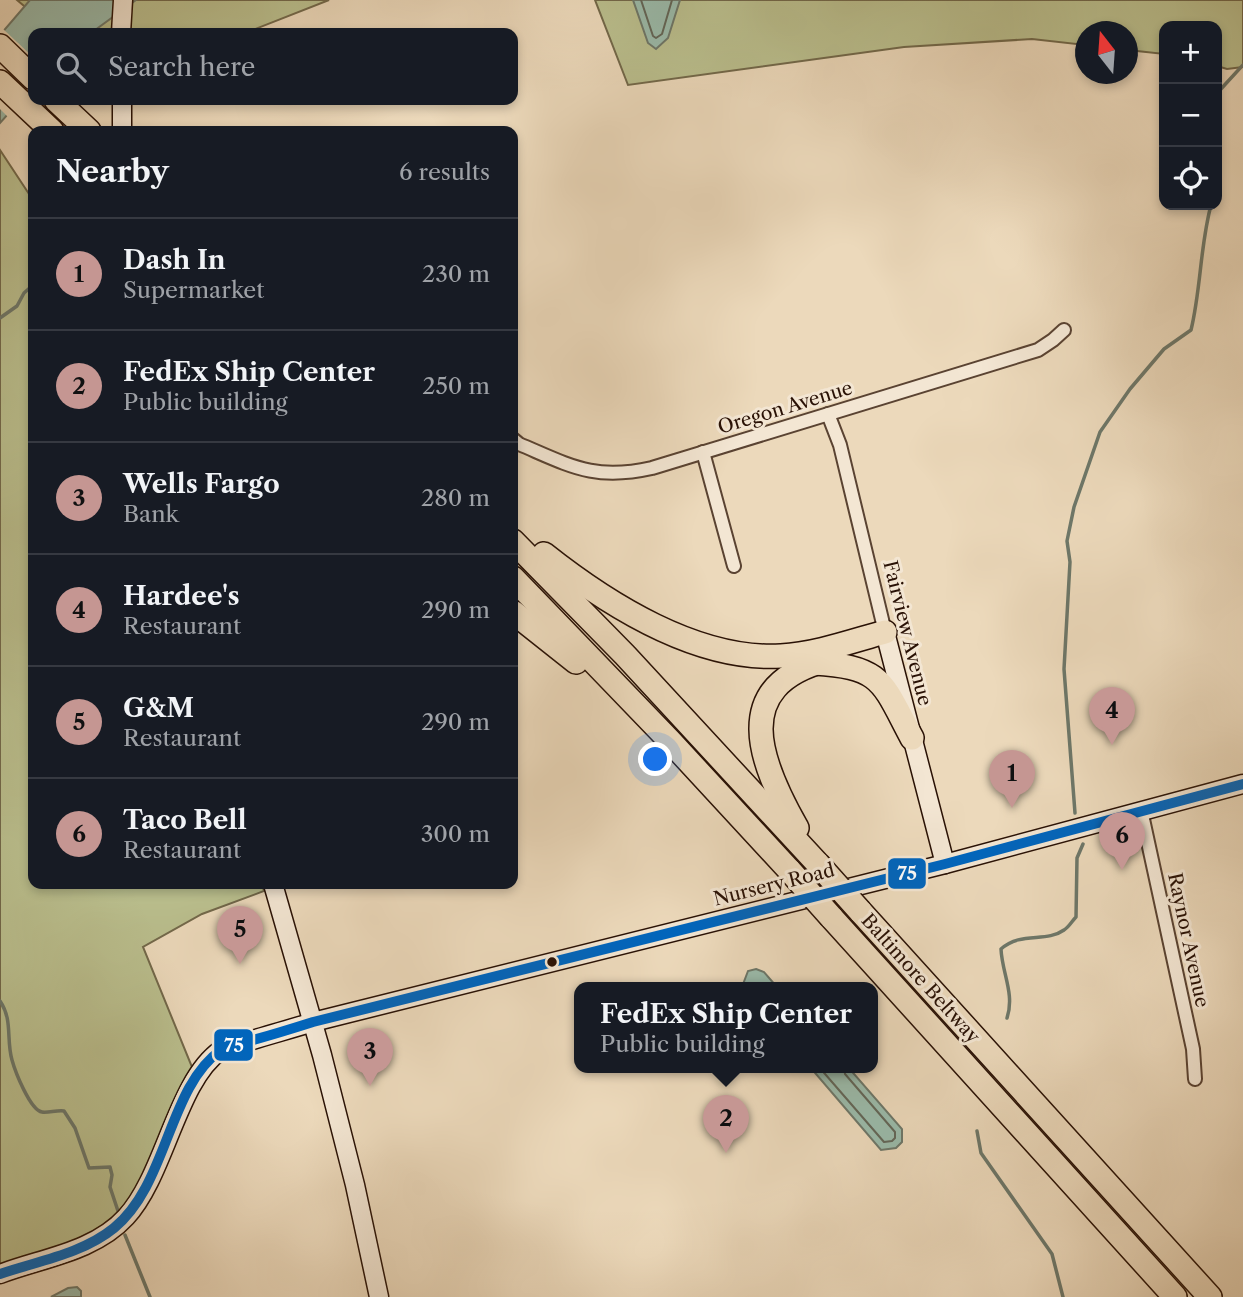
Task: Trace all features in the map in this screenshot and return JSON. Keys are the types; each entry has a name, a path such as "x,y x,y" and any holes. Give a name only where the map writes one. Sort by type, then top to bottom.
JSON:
{"highway":[{"path":"0,46 28,73"},
{"path":"0,82 47,126"},
{"path":"61,105 84,126"},
{"path":"518,532 571,576 597,593 685,640 714,649 758,657 784,656 887,638"},
{"name":"Baltimore Beltway","path":"518,546 625,655 818,864 1210,1297"},
{"name":"Baltimore Beltway","path":"518,583 790,872 1175,1297"},
{"path":"518,616 658,729"},
{"path":"818,864 769,775 763,755 762,716 768,698 789,675 814,663 887,638"},
{"path":"814,663 844,665 869,673 886,690 912,738"},
{"path":"1070,1143 1186,1251 1228,1297"},
{"path":"1145,1264 1166,1297"}],"main road":[{"path":"121,28 123,0"},
{"path":"122,105 122,126"},
{"name":"Fairview Avenue","path":"887,638 945,864"},
{"name":"Nursery Road","path":"0,1274 91,1243 125,1218 149,1183 192,1085 219,1051 313,1022 945,864 1243,784"},
{"path":"274,889 313,1022 355,1185 379,1297"}],"street":[{"name":"Oregon Avenue","path":"518,443 567,465 595,473 626,474 1038,350 1064,330"},
{"name":"Fairview Avenue","path":"828,414 840,445 887,638"},
{"path":"703,452 734,566"},
{"name":"Raynor Avenue","path":"1141,810 1193,1049 1195,1079"}],"green space":[{"path":"17,0 329,0 258,28 50,28"},
{"path":"595,0 1243,0 1243,67 1222,68 1222,21 1159,21 1159,53 1138,51 1138,21 1075,21 1075,44 1032,39 904,47 628,85"},
{"path":"0,150 28,192 28,889 264,891 202,914 143,947 192,1067 132,1198 119,1212 88,1234 54,1249 0,1266"}],"water":[{"path":"30,0 136,0 98,28 28,28 28,92 0,123 0,35"},
{"path":"633,0 680,0 668,38 656,49 648,43"},
{"path":"756,969 764,972 773,982 744,982 748,971"},
{"path":"815,1073 853,1073 902,1129 902,1142 896,1148 881,1150"},
{"path":"77,1287 81,1291 81,1297 51,1297 68,1288"}],"pier":[{"path":"2,28 28,52 28,96 9,118 0,109"}],"waterway":[{"path":"1222,88 1243,65"},
{"path":"1075,813 1064,669 1070,562 1067,541 1074,507 1100,432 1130,389 1164,349 1191,330 1210,210"},
{"path":"0,318 17,306 28,289"},
{"path":"1007,1018 1010,1000 1001,949 1017,940 1057,934 1066,929 1076,917 1077,858 1083,844"},
{"path":"0,1001 7,1015 12,1060 28,1098 37,1110 42,1112 64,1111 75,1128 89,1168 110,1167 110,1187 118,1211"},
{"path":"977,1131 981,1153 1052,1254 1063,1297"},
{"path":"125,1235 150,1297"}],"transit line":[{"name":"75","path":"0,1274 74,1251 114,1228 132,1209 146,1187 178,1111 203,1066 227,1047 313,1022 945,864 1243,784"}],"place":[{"name":"Hardee's","path":"1112,745"},
{"name":"Dash In","path":"1012,808"},
{"name":"Taco Bell","path":"1122,870"},
{"name":"G&M","path":"240,964"},
{"name":"Wells Fargo","path":"370,1086"},
{"name":"FedEx Ship Center","path":"726,1153"}]}
